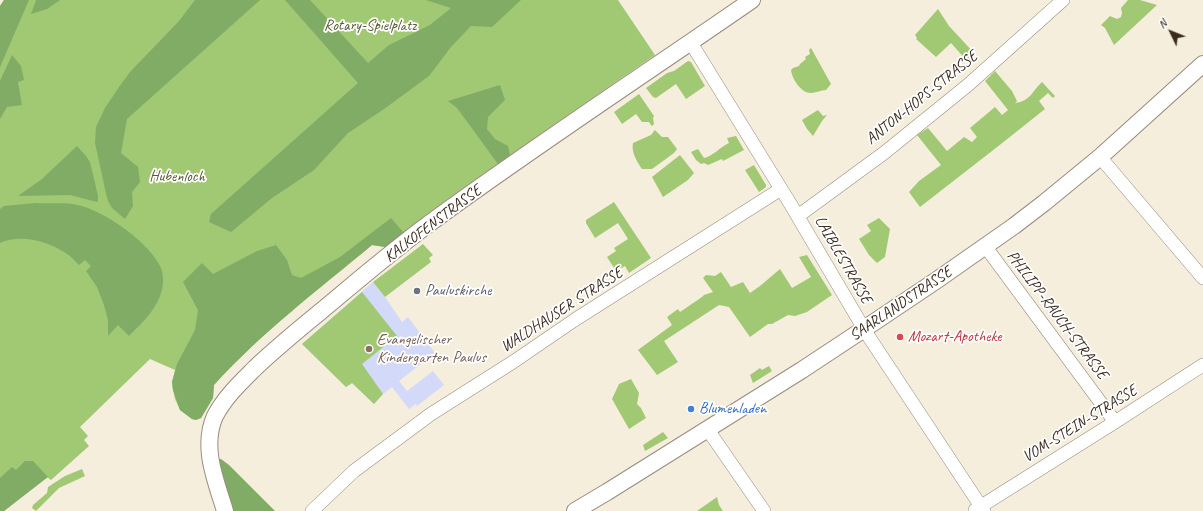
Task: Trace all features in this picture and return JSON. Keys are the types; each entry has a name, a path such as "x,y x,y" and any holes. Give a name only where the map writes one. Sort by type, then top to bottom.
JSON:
{"street":[{"name":"KALKOFENSTRASSE","path":"225,511 210,462 209,438 215,417 225,400 236,386 288,338 429,224 542,144 752,0"},
{"name":"ANTON-HOPS-STRASSE","path":"798,216 884,153 968,85 1063,0"},
{"name":"LAIBLESTRASSE","path":"691,43 798,216 864,329 980,510"},
{"name":"SAARLANDSTRASSE","path":"575,511 708,430 864,329 985,246 1044,203 1100,157 1202,66"},
{"path":"1100,157 1203,278"},
{"name":"WALDHAUSER STRASSE","path":"312,511 354,471 431,414 513,362 576,319 781,189"},
{"name":"PHILIPP-RAUCH-STRASSE","path":"985,246 1115,422"},
{"name":"VOM-STEIN-STRASSE","path":"980,510 1203,365"},
{"path":"708,430 764,511"}],"shaded area":[{"name":"Evangelischer Kindergarten Paulus","path":"373,282 402,322 408,317 435,353 399,381 407,391 433,371 444,385 417,406 416,404 409,409 392,387 374,404 352,383 346,387 302,344"}],"green space":[{"name":"Hubenloch","path":"4,0 618,0 655,55 485,173 385,247 372,245 290,312 232,366 214,385 213,398 201,418 196,420 192,419 180,410 175,399 172,382 175,370 150,359 80,427 88,436 84,440 89,446 51,480 47,477 4,511 0,511 0,6"},
{"path":"4,0 29,0 0,67 0,6"},
{"path":"36,0 60,0 47,9 31,14"},
{"path":"195,0 260,0 127,119 121,153 138,167 140,182 132,192 133,206 125,219 112,208 108,201 95,143 96,127 105,108 130,72 179,21"},
{"path":"285,0 310,0 368,63 389,45 430,25 451,8 426,0 521,0 492,27 471,26 451,47 429,76 348,133 314,170 272,198 231,232 209,222 211,214 358,83"},
{"path":"1128,0 1140,0 1157,5 1114,45 1105,28 1101,25 1110,16 1117,19 1121,17 1121,8"},
{"path":"938,9 949,26 975,54 967,61 951,43 936,57 916,39 917,38 915,35"},
{"path":"811,48 831,84 826,90 811,93 804,91 798,85 791,70 799,66 806,59 805,57 810,54 809,50"},
{"path":"12,55 21,66 24,80 18,82 22,105 7,107 0,119 0,81"},
{"path":"688,61 691,62 705,86 686,99 676,84 656,98 653,97 646,88 667,73 674,71"},
{"path":"995,71 1012,91 1017,101 1015,103 1028,98 1042,82 1055,96 1053,98 1048,93 1039,101 1045,109 920,207 909,192 919,181 941,165 917,135 928,128 947,151 964,137 972,142 977,137 970,128 995,107 1002,115 1008,110 985,81"},
{"path":"500,85 505,100 488,117 487,129 495,139 508,146 510,155 498,164 457,108 448,101"},
{"path":"639,94 654,116 654,124 652,126 649,122 642,122 636,114 622,124 614,112"},
{"path":"818,110 823,116 827,115 813,136 802,120"},
{"path":"655,130 662,137 668,137 677,149 674,153 652,169 642,169 636,160 633,143 651,135"},
{"path":"736,136 744,150 723,161 722,159 708,165 704,163 701,164 696,160 691,152 698,149 704,158 707,157 729,143 727,138"},
{"path":"77,146 90,162 98,196 97,202 70,195 18,196 42,179"},
{"path":"680,155 694,173 688,180 663,197 652,177"},
{"path":"754,165 766,185 766,187 759,192 745,170"},
{"path":"614,202 651,258 629,273 625,266 616,271 607,257 616,251 614,248 628,239 618,223 595,238 586,223 586,220"},
{"path":"35,203 72,204 100,213 137,238 155,258 163,275 163,286 160,296 153,309 129,336 118,325 108,336 108,320 104,305 97,287 86,271 91,266 85,260 79,265 63,251 36,240 17,239 0,243 0,209 4,206"},
{"path":"391,218 404,233 385,247 372,245 270,330 214,385 213,398 201,418 196,420 192,419 180,410 173,390 172,382 177,364 195,330 198,310 183,282 202,263 213,274 257,251 276,245 287,260 292,275 301,278 340,257"},
{"path":"879,218 890,229 885,257 877,263 869,255 859,239 871,231 867,225"},
{"path":"423,244 433,255 429,258 431,262 385,297 373,282"},
{"path":"807,255 832,295 807,312 795,316 788,315 772,324 768,324 750,337 729,307 719,305 664,341 678,362 657,375 638,350 672,325 667,317 678,309 680,312 704,295 713,292 703,278 706,275 715,276 721,272 731,287 743,282 750,293 780,269 792,288 811,277 799,257"},
{"path":"362,292 397,336 362,364 383,394 374,404 352,383 346,387 302,344"},
{"path":"769,366 772,371 753,383 750,375 760,368 762,370"},
{"path":"631,379 639,393 637,404 641,408 646,418 629,429 612,399 619,384"},
{"path":"663,432 668,438 645,451 643,445"},
{"path":"218,459 221,459 229,465 275,511 233,511"},
{"path":"25,461 33,461 48,477 4,511 0,511 0,478 12,467 16,470"},
{"path":"82,469 85,476 59,488 36,511 32,508 33,505 47,493 48,487 65,476"},
{"path":"717,497 719,505 723,511 697,511"}],"place":[{"name":"Pauluskirche","path":"417,291"},
{"name":"Mozart-Apotheke","path":"900,337"},
{"name":"Evangelischer Kindergarten Paulus","path":"369,349"},
{"name":"Blumenladen","path":"691,409"}],"park label":[{"name":"Rotary-Spielplatz","path":"370,26"}]}
